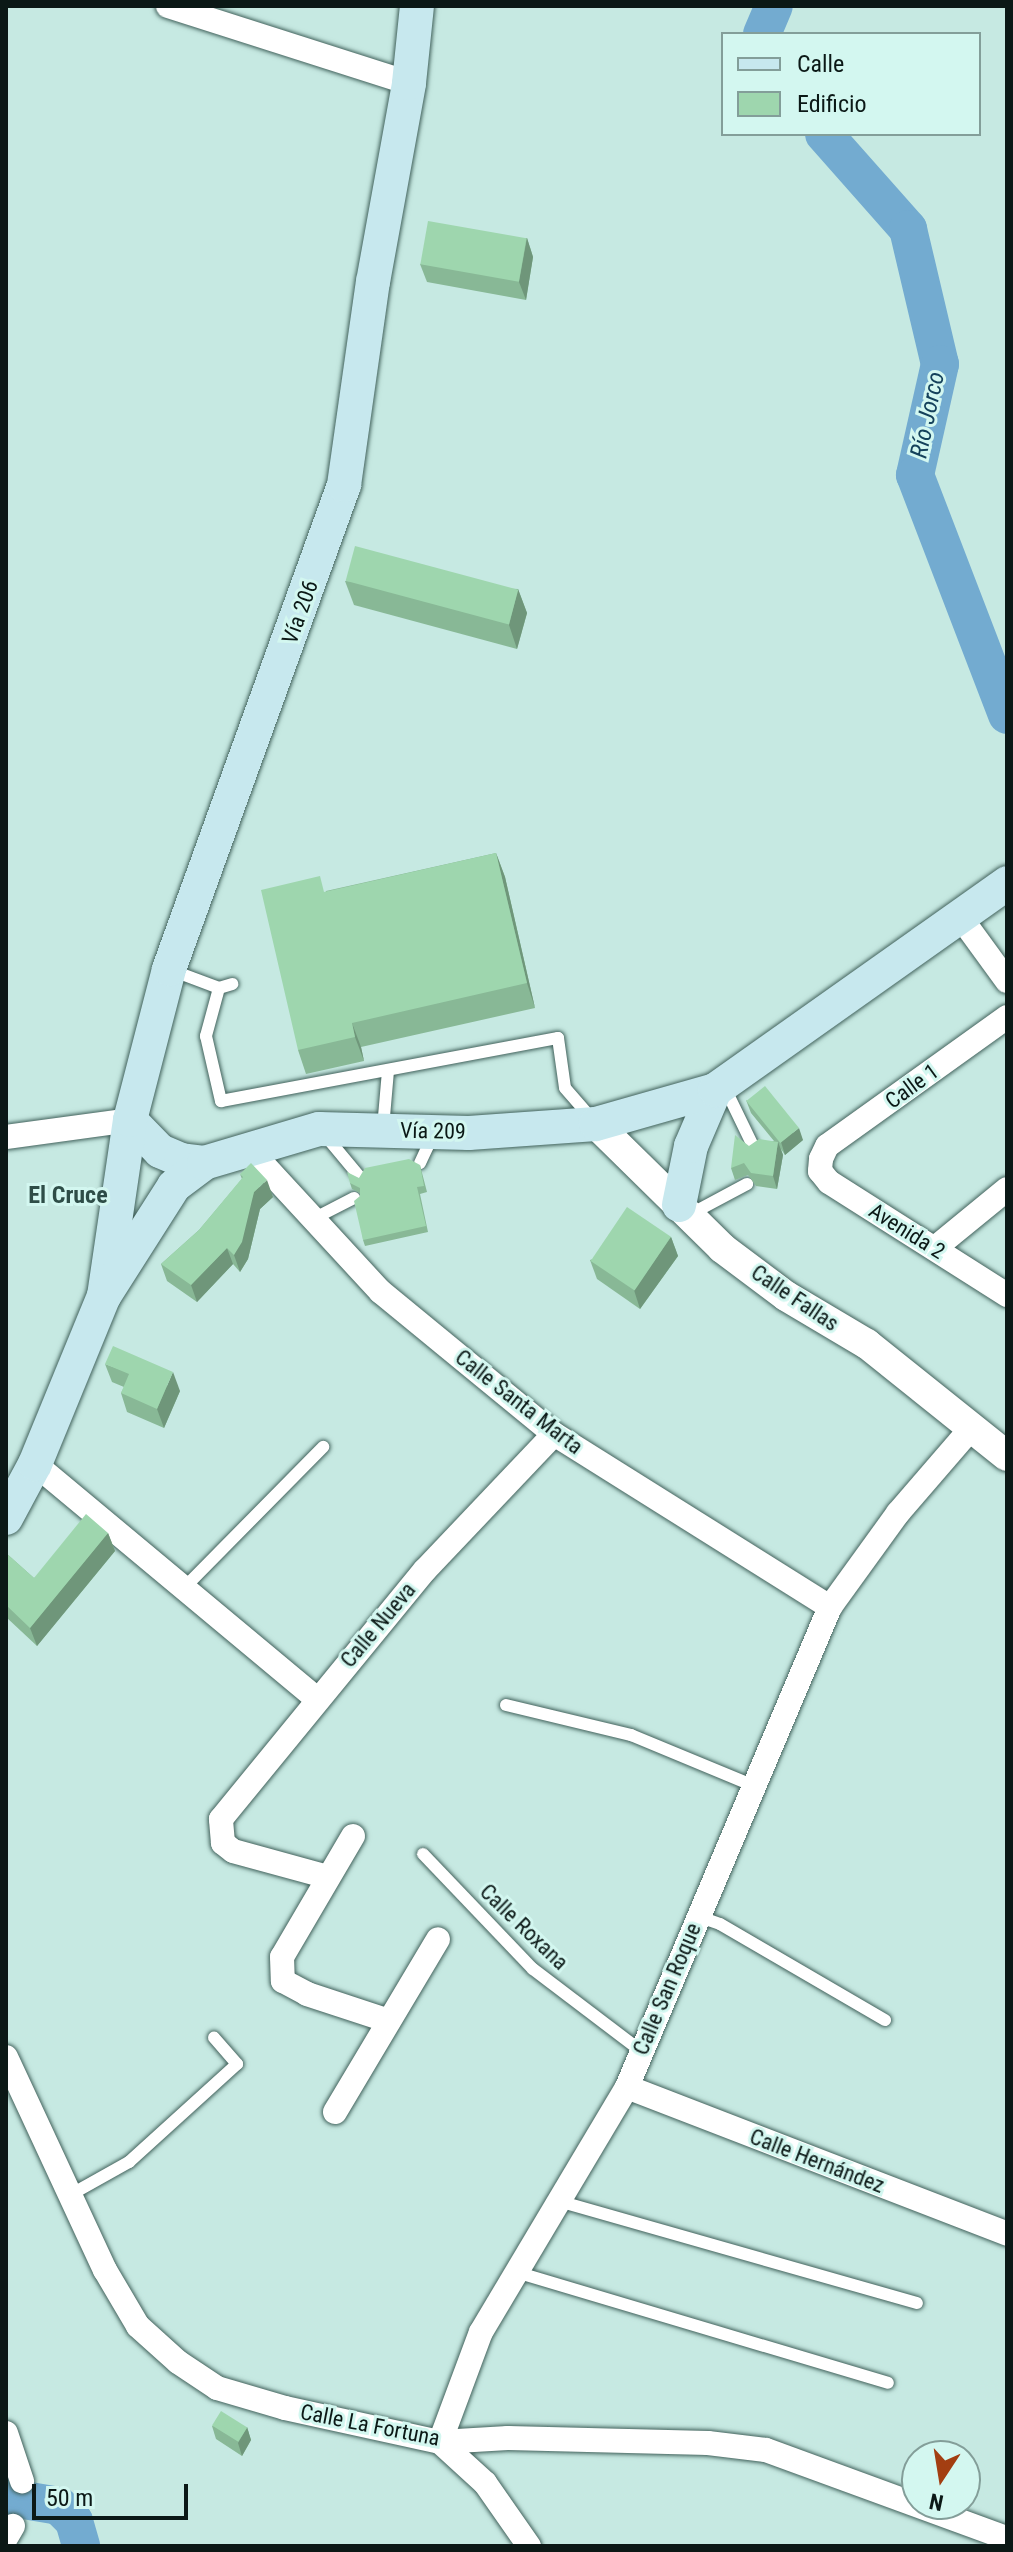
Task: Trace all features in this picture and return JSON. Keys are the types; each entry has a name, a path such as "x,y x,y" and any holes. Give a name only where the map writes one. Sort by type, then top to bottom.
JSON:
{"main road":[{"name":"Vía 206","path":"104,1296 130,1120 169,969 344,485 373,282 409,83 417,6"},
{"name":"Vía 209","path":"6,1518 35,1464 104,1296 174,1186 204,1163 319,1129 507,1131 596,1124 720,1087 1007,883"},
{"path":"684,1210 691,1146 720,1087"},
{"path":"130,1120 160,1151 181,1160 204,1163"},
{"path":"130,1120 133,1141 142,1159 156,1175 174,1186"}],"street":[{"path":"168,6 409,83"},
{"path":"961,918 1007,981"},
{"name":"Calle 1","path":"821,1159 827,1146 1007,1017"},
{"path":"6,1137 130,1120"},
{"name":"Calle Fallas","path":"596,1124 722,1248 786,1296 867,1344 1007,1456"},
{"name":"Calle Santa Marta","path":"248,1148 381,1292 554,1434 830,1607"},
{"name":"Avenida 2","path":"821,1159 820,1171 829,1182 1007,1295"},
{"path":"935,1248 1007,1189"},
{"name":"Calle San Roque","path":"440,2442 481,2332 562,2202 627,2087 752,1785 830,1607 898,1513 973,1426"},
{"name":"Calle Nueva","path":"328,1877 233,1851 223,1843 221,1819 425,1570 554,1434"},
{"path":"35,1464 317,1699"},
{"path":"353,1836 282,1957 283,1981 321,2000 389,2021"},
{"path":"335,2112 438,1939"},
{"name":"Calle La Fortuna","path":"6,2057 105,2270 138,2326 178,2362 217,2388 285,2408 440,2442 523,2438 708,2443 766,2450 1007,2538"},
{"name":"Calle Hernández","path":"627,2087 1007,2234"},
{"path":"6,2433 22,2481"},
{"path":"440,2442 485,2483 529,2546"}],"lane":[{"path":"169,969 226,986 206,1036 217,1096 226,1103 558,1038 565,1088 596,1124"},
{"path":"383,1130 388,1071"},
{"path":"720,1087 755,1150"},
{"path":"319,1129 359,1176"},
{"path":"420,1163 434,1132"},
{"path":"684,1210 747,1184"},
{"path":"315,1218 354,1198"},
{"path":"185,1587 323,1447"},
{"path":"506,1705 631,1735 752,1785"},
{"name":"Calle Roxana","path":"423,1854 533,1969 641,2051"},
{"path":"697,1916 720,1924 885,2020"},
{"path":"70,2195 129,2162 237,2064 214,2038"},
{"path":"562,2202 917,2303"},
{"path":"516,2272 888,2383"}],"building":[{"path":"428,221 526,238 519,282 420,264"},
{"path":"355,546 518,590 509,625 346,581"},
{"path":"496,853 527,983 352,1023 355,1037 298,1050 261,890 320,876 324,892"},
{"path":"765,1086 799,1128 780,1143 746,1101"},
{"path":"735,1135 749,1146 759,1139 778,1142 773,1176 751,1173 744,1163 731,1168"},
{"path":"409,1159 420,1165 424,1186 417,1187 426,1226 363,1240 354,1201 360,1196 360,1188 350,1183 347,1172 359,1178 365,1168"},
{"path":"251,1163 267,1180 254,1192 242,1242 234,1255 227,1248 191,1285 161,1264 199,1230"},
{"path":"627,1207 671,1237 635,1291 591,1261"},
{"path":"113,1346 173,1372 157,1409 121,1393 129,1374 105,1364"},
{"path":"86,1514 108,1533 30,1628 6,1605 6,1553 34,1578"},
{"path":"221,2411 247,2427 238,2442 212,2425"}],"waterway":[{"name":"Río Jorco","path":"763,32 774,6"},
{"name":"Río Jorco","path":"826,136 908,229 940,364 915,475 1007,715"},
{"path":"6,2497 59,2506 74,2521 81,2546"}],"district":[{"name":"El Cruce","path":"68,1196"}]}
